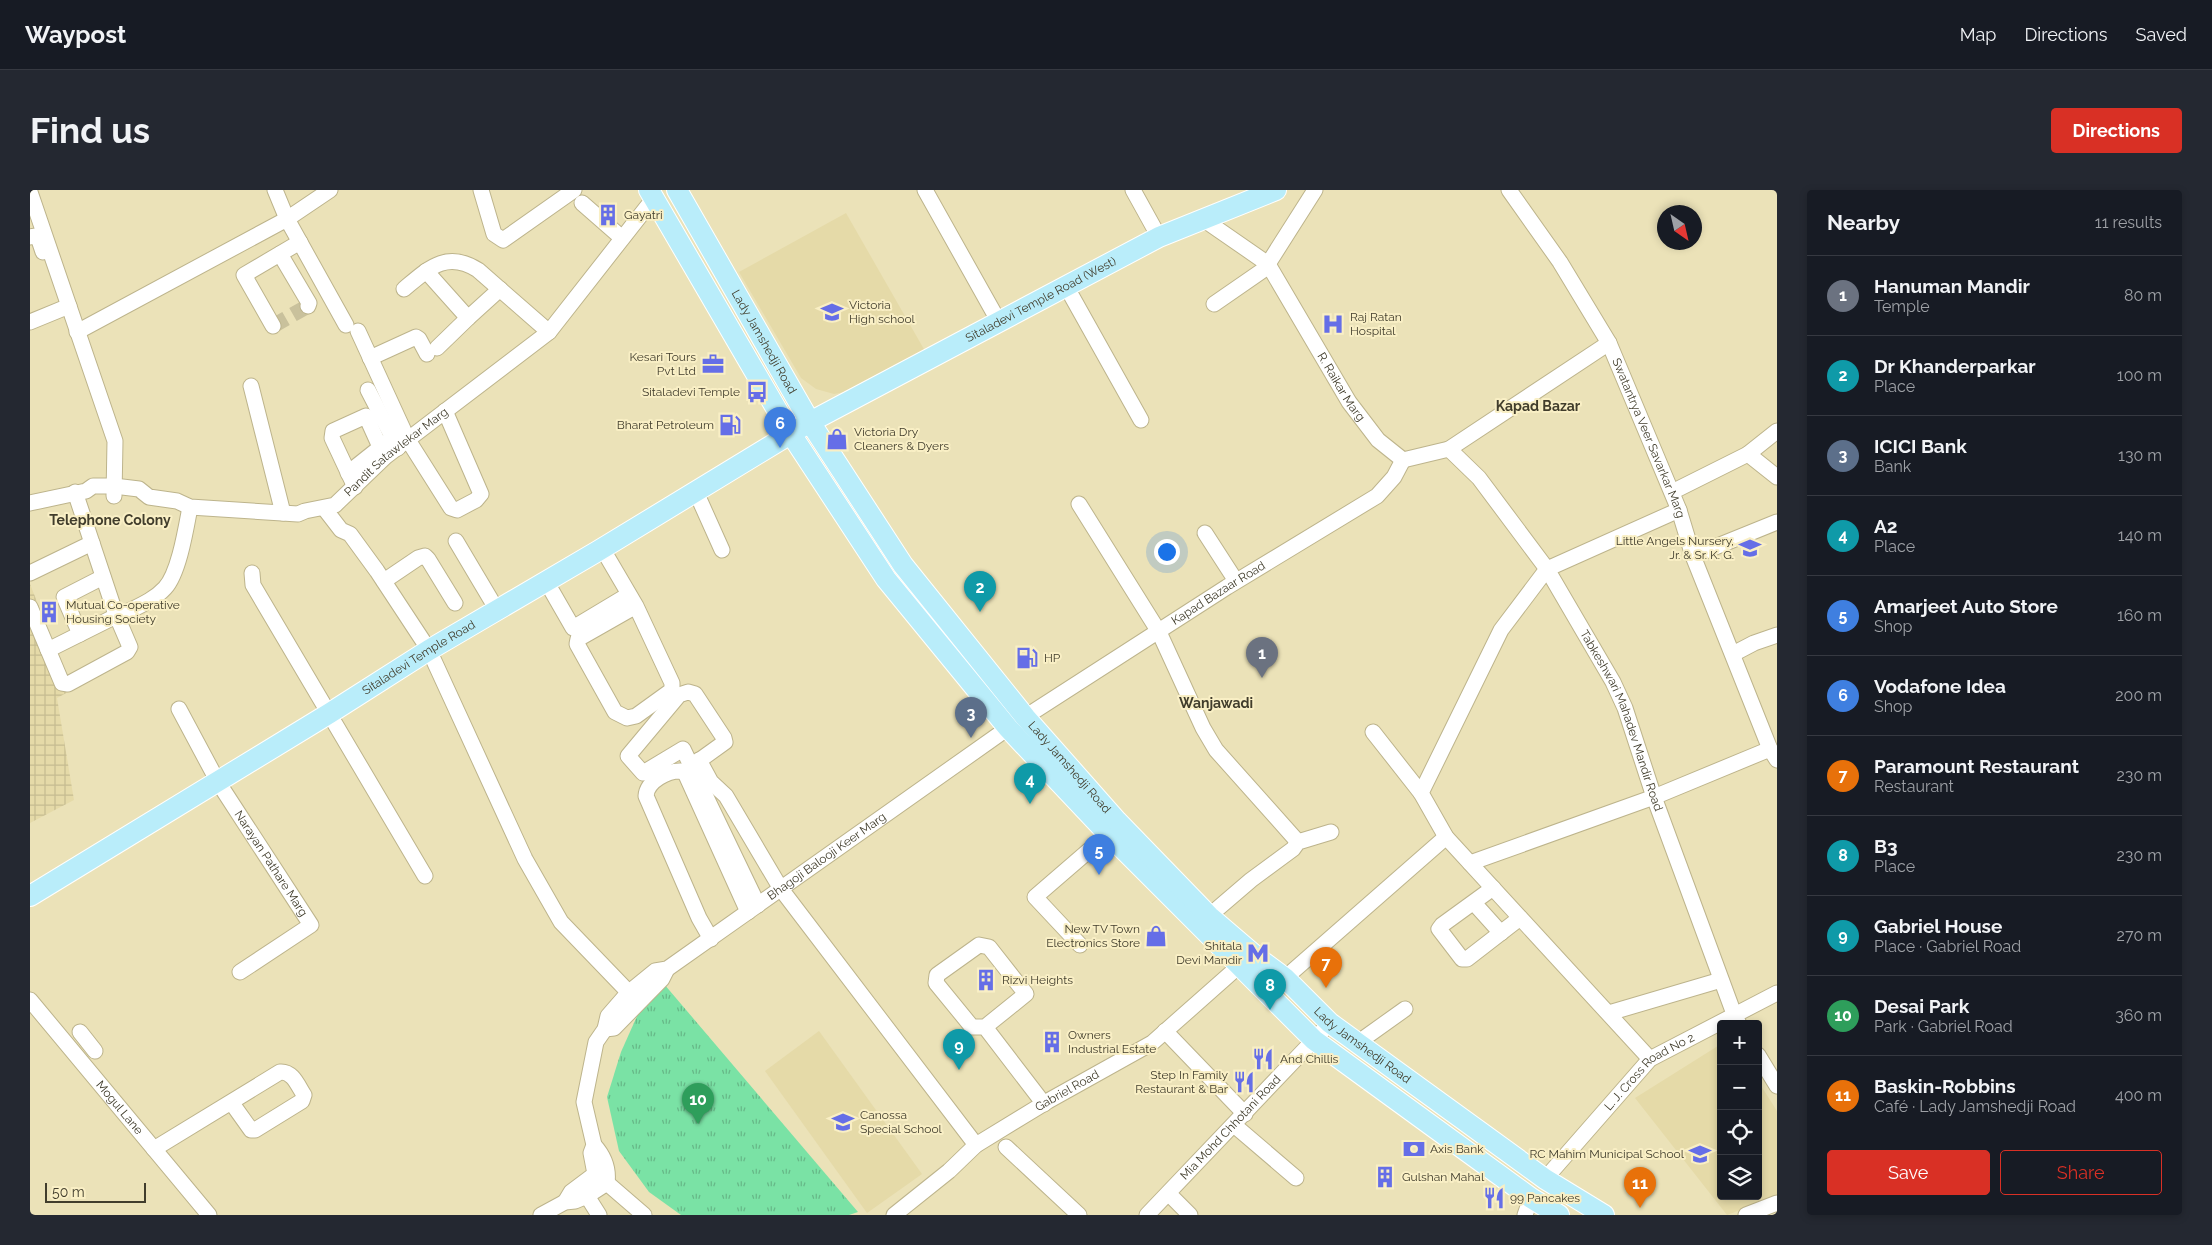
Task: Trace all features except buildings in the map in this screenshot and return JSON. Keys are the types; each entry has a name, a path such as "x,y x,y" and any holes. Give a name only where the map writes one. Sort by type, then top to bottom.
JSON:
{"main road":[{"name":"Sitaladevi Temple Road (West)","path":"810,422 1159,238 1276,190"},
{"name":"Lady Jamshedji Road","path":"681,191 810,422 904,565 1017,723 1209,916 1258,958 1285,978 1330,1023 1356,1044 1545,1179 1604,1215"},
{"name":"Lady Jamshedji Road","path":"651,194 791,434 886,579 1017,723 1108,834 1314,1040 1528,1207 1559,1215"},
{"name":"Sitaladevi Temple Road","path":"30,896 330,713 429,650 696,492 810,422"}],"street":[{"path":"275,190 300,242 370,358 394,443"},
{"path":"78,332 288,219 330,190"},
{"path":"481,190 494,234 503,240 555,196 578,196 622,238"},
{"path":"925,190 999,322"},
{"path":"1133,190 1159,238"},
{"path":"1214,304 1269,265 1315,190"},
{"name":"Swatantrya Veer Savarkar Marg","path":"1509,190 1560,262 1609,344 1672,492 1693,556 1774,754"},
{"path":"30,192 33,227 65,308 78,332 115,441 114,491"},
{"name":"Pandit Satawlekar Marg","path":"333,511 351,480 394,443 445,411 549,332 622,238 651,194"},
{"name":"R. Raikar Marg","path":"1203,220 1269,265 1357,414 1378,440 1403,460"},
{"path":"273,326 244,275 300,242"},
{"path":"280,254 309,303 308,306"},
{"path":"404,289 426,271 454,260 465,262 478,270 549,332"},
{"path":"426,271 468,318"},
{"path":"1066,286 1141,420"},
{"path":"370,358 416,337 432,351 500,289"},
{"path":"30,322 65,308"},
{"path":"1403,460 1449,449 1609,344"},
{"path":"251,386 290,513"},
{"path":"368,390 394,443"},
{"path":"351,480 332,438 332,434 335,429 366,416 394,443 451,508 458,510 476,500 480,490 445,411"},
{"path":"1672,492 1748,454 1777,431"},
{"name":"Tabkeshwari Mahadev Mandir Road","path":"1449,449 1479,478 1547,570 1613,682 1625,708 1654,797 1737,1019"},
{"path":"1748,454 1777,477"},
{"name":"Kapad Bazaar Road","path":"1017,723 1236,581 1377,496 1394,477 1403,460"},
{"path":"30,503 93,486 114,491 139,489 149,497 177,501 190,507 246,512 290,513 305,520 333,511 348,523 350,534 384,581 429,650 525,859 562,922 633,997 608,1016 605,1030 596,1042 584,1102 594,1146 603,1154 608,1174 607,1183"},
{"path":"30,607 62,682 68,684 127,652 130,647 121,615 103,577 92,543 80,491"},
{"path":"696,492 722,550"},
{"path":"1078,504 1159,632 1203,728 1216,750 1298,842"},
{"path":"48,650 152,599 166,587 184,537 190,507"},
{"path":"1421,793 1501,630 1547,570 1679,510"},
{"path":"1693,556 1777,522"},
{"path":"1205,533 1236,581"},
{"path":"456,541 497,610"},
{"path":"30,573 92,543"},
{"path":"602,548 632,601 672,683 672,690 636,716 628,718 614,712 577,644 578,638 632,601"},
{"path":"384,581 418,558 425,556 455,603"},
{"path":"252,573 253,585 425,876"},
{"path":"80,634 64,597 103,577"},
{"path":"546,581 572,628 632,601"},
{"path":"1733,654 1754,642 1777,635"},
{"path":"695,763 723,745 724,738 695,694 688,692 679,695 628,756 643,773 682,749 695,763 707,785 753,908"},
{"name":"Narayan Pathare Marg","path":"179,709 218,782 309,909 311,924 240,972"},
{"name":"Bhagoji Balooji Keer Marg","path":"633,997 654,971 667,969 1017,723"},
{"path":"1373,732 1421,793 1446,837 1650,1059"},
{"path":"1470,862 1774,754"},
{"path":"711,938 699,918 646,796 647,788 652,782 676,770 682,771 686,775 753,908"},
{"path":"707,785 726,796 781,889 976,1145"},
{"path":"1209,916 1251,880 1292,849 1298,842 1331,832"},
{"path":"1080,945 1035,897 1108,834"},
{"path":"1285,978 1446,837"},
{"path":"1493,888 1439,929 1462,959 1467,959 1520,918"},
{"path":"1474,903 1501,933"},
{"path":"979,945 989,947 1026,994 985,1027 972,1027 936,983 937,975 979,945"},
{"name":"Gabriel Road","path":"894,1215 949,1171 976,1145 1152,1043 1239,966"},
{"path":"1608,1013 1721,980"},
{"name":"L. J. Cross Road No 2","path":"1545,1179 1650,1059 1737,1019 1777,993"},
{"name":"Mogul Lane","path":"30,1000 208,1215"},
{"path":"1356,1044 1405,1008"},
{"name":"Mia Mohd Chhotani Road","path":"1148,1215 1330,1023"},
{"path":"985,1027 1044,1104"},
{"path":"1165,1031 1240,1119 1296,1178"},
{"path":"80,1032 95,1052"},
{"path":"1762,1062 1777,1086"},
{"path":"154,1149 280,1072 286,1071 290,1074 304,1095 302,1101 255,1130 251,1130 246,1125 231,1102"},
{"path":"594,1146 591,1153 595,1172 644,1215"},
{"path":"1006,1147 1079,1215"},
{"path":"566,1202 571,1192 595,1172"},
{"path":"541,1215 566,1202 575,1201 587,1196 607,1183"},
{"path":"1169,1194 1190,1215"},
{"path":"587,1196 599,1215"},
{"path":"1746,1215 1777,1203"}],"shaded area":[{"name":"Victoria High school","path":"846,213 925,351 855,390 834,394 816,389 801,378 739,272"},
{"path":"30,584 72,690 57,698 74,800 30,823"},
{"name":"Canossa Special School","path":"819,1031 922,1174 867,1213 765,1071"},
{"name":"RC Mahim Municipal School","path":"1717,1047 1717,1200 1762,1200 1762,1087 1777,1111 1777,1196 1727,1215 1635,1098"}],"green space":[{"path":"664,984 858,1212 849,1215 681,1215 649,1192 619,1151 607,1097 621,1052 642,1005"}],"tunnel":[{"path":"273,326 308,306"}],"place":[{"name":"Gayatri","path":"608,215"},
{"name":"Victoria High school","path":"832,312"},
{"name":"Raj Ratan Hospital","path":"1333,324"},
{"name":"Kesari Tours Pvt Ltd","path":"713,364"},
{"name":"Sitaladevi Temple","path":"757,392"},
{"name":"Bharat Petroleum","path":"730,425"},
{"name":"Victoria Dry Cleaners & Dyers","path":"837,439"},
{"name":"Vodafone Idea","path":"780,448"},
{"name":"Little Angels Nursery, Jr. & Sr. K. G.","path":"1750,548"},
{"name":"Mutual Co-operative Housing Society","path":"49,612"},
{"name":"Dr Khanderparkar","path":"980,612"},
{"name":"HP","path":"1027,658"},
{"name":"Hanuman Mandir","path":"1262,678"},
{"name":"ICICI Bank","path":"971,738"},
{"name":"A2","path":"1030,804"},
{"name":"Amarjeet Auto Store","path":"1099,875"},
{"name":"New TV Town Electronics Store","path":"1156,936"},
{"name":"Shitala Devi Mandir","path":"1258,953"},
{"name":"Rizvi Heights","path":"986,980"},
{"name":"Paramount Restaurant","path":"1326,988"},
{"name":"B3","path":"1270,1010"},
{"name":"Owners Industrial Estate","path":"1052,1042"},
{"name":"And Chillis","path":"1263,1059"},
{"name":"Gabriel House","path":"959,1070"},
{"name":"Step In Family Restaurant & Bar","path":"1244,1082"},
{"name":"Canossa Special School","path":"843,1122"},
{"name":"Desai Park","path":"698,1124"},
{"name":"Axis Bank","path":"1414,1149"},
{"name":"RC Mahim Municipal School","path":"1700,1154"},
{"name":"Gulshan Mahal","path":"1385,1177"},
{"name":"99 Pancakes","path":"1494,1198"},
{"name":"Baskin-Robbins","path":"1640,1208"}],"district":[{"name":"Kapad Bazar","path":"1538,406"},
{"name":"Telephone Colony","path":"110,520"},
{"name":"Wanjawadi","path":"1216,703"}]}
